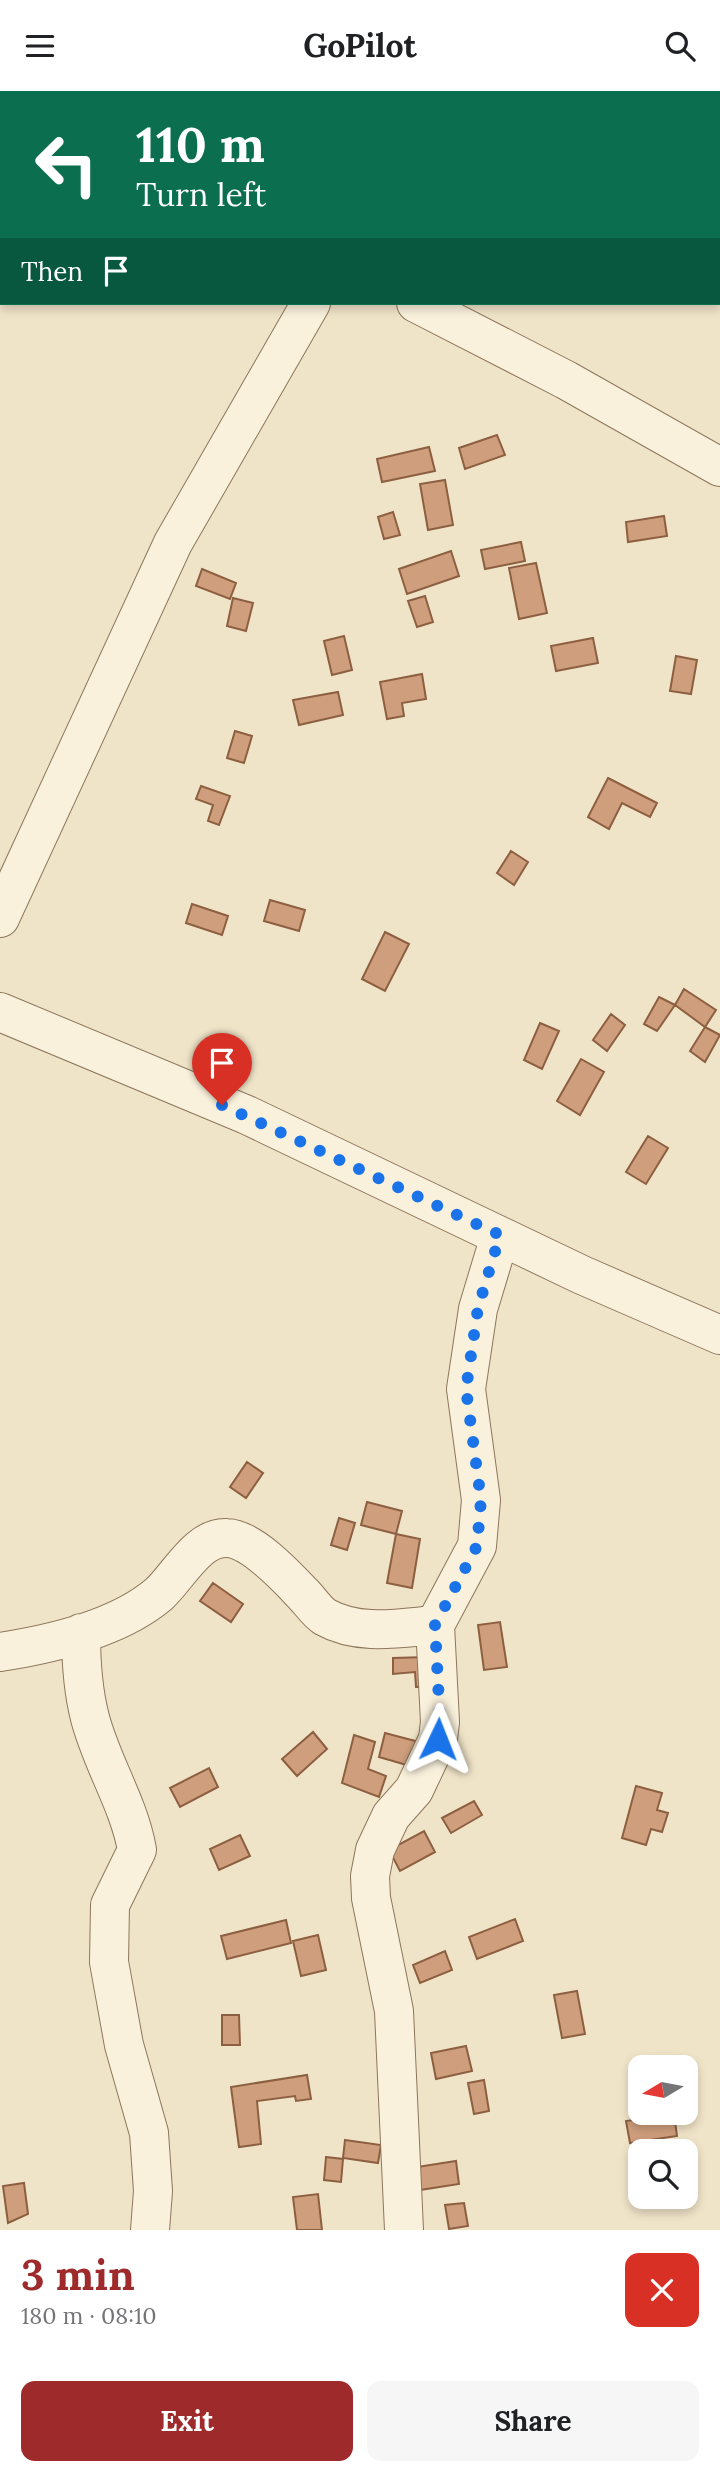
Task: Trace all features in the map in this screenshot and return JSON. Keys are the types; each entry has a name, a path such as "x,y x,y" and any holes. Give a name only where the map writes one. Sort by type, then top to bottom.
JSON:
{"street":[{"path":"0,918 173,543 311,305"},
{"path":"420,305 566,380 720,467"},
{"path":"0,1012 247,1115 500,1235 720,1335"},
{"path":"404,2230 394,2011 371,1898 370,1876 375,1850 391,1816 414,1790 438,1739 440,1721 435,1625 477,1546 481,1500 466,1389 478,1308 500,1235"},
{"path":"0,1652 81,1633 138,1609 160,1593 208,1543 224,1537 237,1539 264,1556 324,1616 355,1629 435,1625"},
{"path":"81,1633 85,1695 91,1720 126,1808 137,1850 110,1905 109,1962 124,2045 149,2133 153,2191 150,2230"}],"building":[{"path":"497,435 505,455 465,469 459,448"},
{"path":"429,447 435,471 382,482 377,459"},
{"path":"445,480 453,525 428,530 420,484"},
{"path":"393,512 400,535 384,539 378,517"},
{"path":"664,516 667,536 628,542 626,522"},
{"path":"521,542 525,561 485,569 481,550"},
{"path":"451,551 459,576 407,594 399,569"},
{"path":"536,563 547,613 519,619 509,568"},
{"path":"202,569 236,583 230,599 196,586"},
{"path":"425,596 433,622 417,627 408,601"},
{"path":"233,598 253,603 246,631 227,626"},
{"path":"344,636 352,670 332,675 324,641"},
{"path":"593,638 598,663 556,671 551,646"},
{"path":"676,656 697,660 691,694 670,691"},
{"path":"422,674 426,699 402,703 404,716 387,719 380,682"},
{"path":"338,692 343,715 299,725 293,700"},
{"path":"235,731 252,736 244,763 227,758"},
{"path":"608,778 657,803 650,817 622,803 609,829 588,817"},
{"path":"201,786 230,796 219,825 208,821 213,805 196,799"},
{"path":"511,851 528,862 514,885 497,873"},
{"path":"270,900 305,910 299,931 264,921"},
{"path":"192,904 228,916 222,935 186,923"},
{"path":"385,932 409,944 385,991 362,979"},
{"path":"684,989 716,1010 705,1027 675,1005"},
{"path":"659,997 675,1005 657,1031 644,1024"},
{"path":"611,1014 625,1025 607,1051 593,1040"},
{"path":"540,1023 559,1031 542,1069 524,1060"},
{"path":"705,1027 720,1035 705,1062 690,1051"},
{"path":"581,1059 604,1072 580,1115 557,1101"},
{"path":"648,1136 668,1148 646,1184 626,1172"},
{"path":"247,1462 263,1473 246,1498 230,1487"},
{"path":"367,1502 402,1511 396,1534 361,1525"},
{"path":"339,1518 355,1523 347,1550 331,1545"},
{"path":"396,1534 420,1539 412,1588 387,1583"},
{"path":"213,1583 243,1604 231,1622 200,1601"},
{"path":"500,1622 507,1667 484,1670 478,1625"},
{"path":"427,1657 429,1687 416,1687 415,1672 393,1674 393,1658"},
{"path":"313,1732 327,1749 297,1776 282,1759"},
{"path":"385,1733 423,1743 417,1768 379,1757"},
{"path":"354,1735 375,1742 368,1769 386,1776 379,1797 342,1783"},
{"path":"209,1768 218,1787 180,1807 170,1788"},
{"path":"636,1786 662,1793 657,1810 668,1813 662,1832 651,1829 646,1845 622,1838"},
{"path":"474,1801 482,1815 451,1833 442,1818"},
{"path":"424,1831 435,1852 400,1871 389,1850"},
{"path":"240,1835 250,1856 219,1870 210,1849"},
{"path":"515,1919 523,1941 477,1959 469,1937"},
{"path":"286,1920 291,1943 227,1959 221,1936"},
{"path":"318,1935 326,1970 301,1976 293,1941"},
{"path":"445,1951 452,1970 420,1983 413,1965"},
{"path":"577,1991 585,2034 562,2038 554,1995"},
{"path":"222,2015 239,2015 240,2045 222,2045"},
{"path":"466,2046 472,2071 436,2079 431,2053"},
{"path":"307,2075 311,2099 296,2101 295,2096 257,2101 261,2144 239,2147 231,2087"},
{"path":"484,2080 489,2111 474,2114 468,2083"},
{"path":"626,2121 628,2125 676,2125 677,2136 629,2139"},
{"path":"345,2140 381,2145 378,2163 343,2158"},
{"path":"326,2157 343,2159 341,2182 324,2180"},
{"path":"456,2161 459,2184 420,2190 417,2167"},
{"path":"24,2183 28,2214 8,2223 3,2186"},
{"path":"318,2194 322,2230 297,2230 293,2197"},
{"path":"464,2203 468,2226 449,2229 445,2205"}],"route":[{"path":"222,1105 500,1235 478,1308 466,1389 468,1426 477,1464 481,1500 477,1546 435,1625 440,1721 438,1739"}]}
